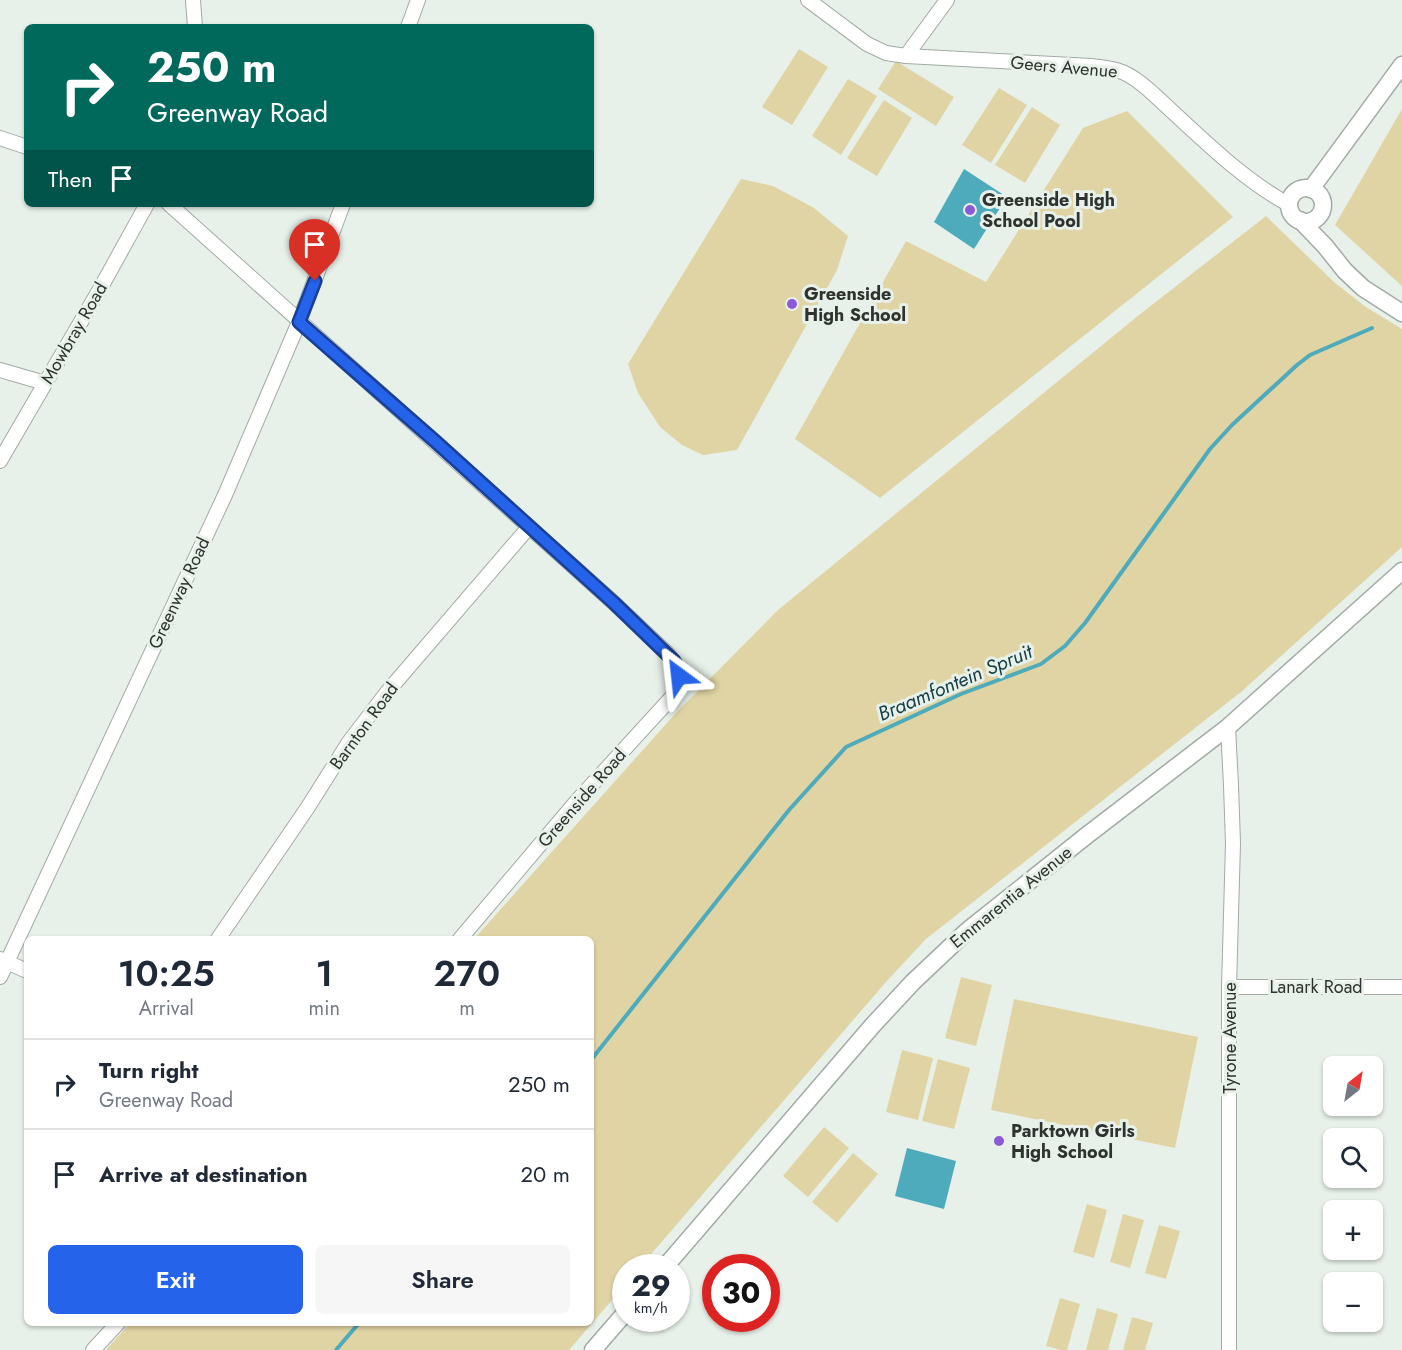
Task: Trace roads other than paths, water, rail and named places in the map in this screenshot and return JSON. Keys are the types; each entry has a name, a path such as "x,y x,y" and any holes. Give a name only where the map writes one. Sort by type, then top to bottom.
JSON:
{"street":[{"path":"193,0 195,24"},
{"path":"409,24 418,0"},
{"name":"Geers Avenue","path":"808,0 867,44 886,53 1091,66 1125,72 1142,84 1233,166 1290,205"},
{"path":"906,56 947,0"},
{"path":"1311,189 1402,65"},
{"path":"0,138 24,146"},
{"path":"1325,246 1323,205 1320,195 1311,189 1300,189 1292,197 1290,205 1292,213 1363,288 1402,313"},
{"name":"Mowbray Road","path":"0,461 145,207"},
{"path":"172,207 529,527"},
{"name":"Greenway Road","path":"0,977 3,961 225,495 299,322 342,207"},
{"path":"1300,220 1311,221 1320,215 1322,210"},
{"path":"0,370 45,383"},
{"name":"Greenside Road","path":"463,936 576,802 672,697 678,685 678,668 666,652 529,527"},
{"name":"Barnton Road","path":"220,936 308,807 349,742 388,691 529,527"},
{"name":"Emmarentia Avenue","path":"676,1254 857,1043 913,982 967,931 1228,727 1402,571"},
{"name":"Tyrone Avenue","path":"1228,727 1233,843 1229,987 1229,1350"},
{"path":"3,961 24,970"},
{"name":"Lanark Road","path":"1229,987 1402,987"},
{"path":"93,1350 115,1326"},
{"path":"593,1350 612,1328"}],"water":[{"name":"Greenside High School Pool","path":"964,169 1007,197 974,249 934,222"},
{"path":"907,1148 956,1161 944,1209 895,1196"}],"waterway":[{"name":"Braamfontein Spruit","path":"594,1056 789,810 846,747 961,694 1041,664 1065,646 1085,623 1210,449 1232,425 1310,355 1372,328"},
{"name":"Braamfontein Spruit","path":"336,1350 356,1326"}],"place":[{"name":"Greenside High School Pool","path":"970,210"},
{"name":"Greenside High School","path":"792,304"},
{"name":"Parktown Girls High School","path":"999,1141"}]}
